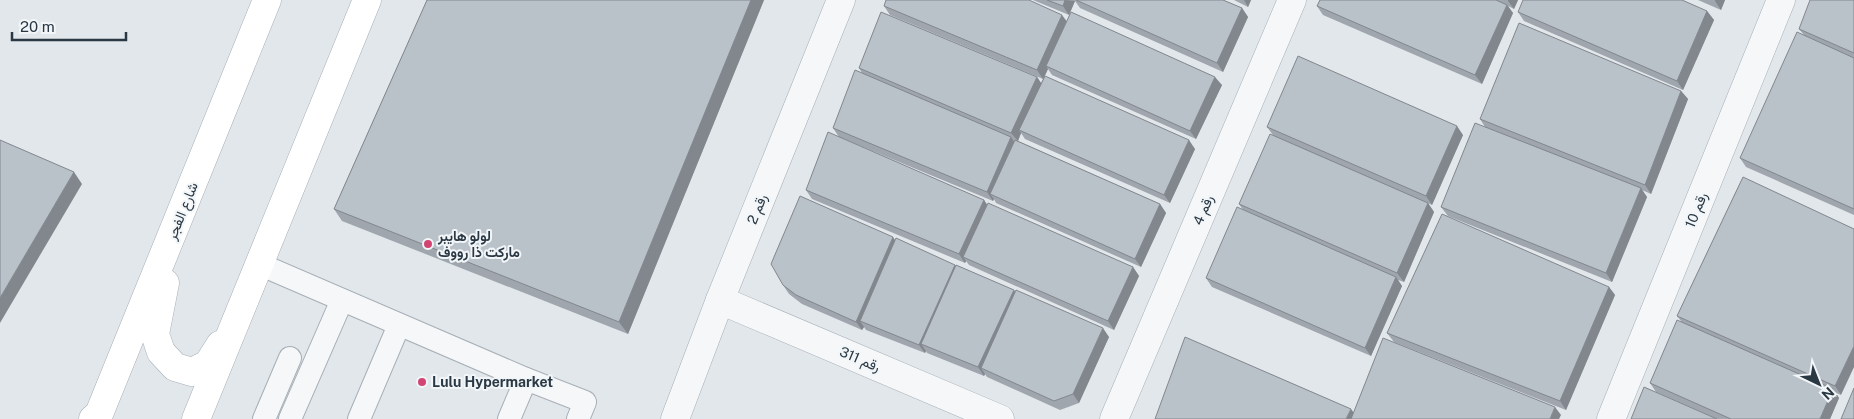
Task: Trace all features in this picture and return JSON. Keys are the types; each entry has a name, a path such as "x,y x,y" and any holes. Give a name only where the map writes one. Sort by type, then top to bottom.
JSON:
{"street":[{"name":"شارع الفجر","path":"93,419 99,414 267,0"},
{"path":"196,419 366,0"},
{"name":"رقم 2","path":"675,419 720,300 841,0"},
{"name":"رقم 4","path":"1114,419 1292,0"},
{"name":"رقم 10","path":"1611,419 1781,0"},
{"path":"177,223 155,334 161,352 175,367 192,372 208,364 223,340 248,291"},
{"name":"رقم 311","path":"720,300 1000,419"}],"lane":[{"path":"259,264 526,379 585,402 578,419"},
{"path":"290,419 342,300"},
{"path":"359,419 400,325"},
{"path":"264,419 290,358"},
{"path":"509,419 526,379"}],"building":[{"path":"427,0 751,0 619,322 334,209"},
{"path":"886,0 1029,0 1062,15 1037,70 884,6"},
{"path":"1047,0 1065,0 1063,6"},
{"path":"1076,0 1223,0 1242,8 1217,63"},
{"path":"1320,0 1496,0 1507,5 1475,75 1317,6"},
{"path":"1523,0 1682,0 1707,11 1677,81 1518,12"},
{"path":"1810,0 1854,0 1854,53 1799,29"},
{"path":"881,12 1037,77 1011,133 859,68"},
{"path":"1071,12 1215,77 1190,131 1046,66"},
{"path":"1519,23 1681,91 1645,185 1480,119"},
{"path":"1797,32 1854,58 1854,209 1740,158"},
{"path":"1298,56 1457,126 1426,196 1267,127"},
{"path":"855,70 1011,137 987,192 833,128"},
{"path":"1045,76 1189,140 1164,195 1019,130"},
{"path":"1475,123 1641,188 1606,273 1441,207"},
{"path":"828,132 984,200 959,254 806,190"},
{"path":"1270,134 1428,203 1397,273 1239,204"},
{"path":"0,140 74,172 0,298"},
{"path":"1015,140 1160,204 1135,259 990,194"},
{"path":"1743,177 1854,229 1854,346 1835,386 1677,316"},
{"path":"800,196 893,237 856,322 796,295 783,285 771,264"},
{"path":"988,203 1133,267 1108,321 963,257"},
{"path":"1237,207 1396,277 1365,348 1206,278"},
{"path":"1442,214 1609,287 1560,401 1387,333"},
{"path":"896,238 955,265 919,345 860,321"},
{"path":"956,265 1014,290 978,367 921,344"},
{"path":"1016,290 1103,328 1073,394 1054,401 981,368"},
{"path":"1677,320 1833,389 1820,419 1731,419 1650,383"},
{"path":"1185,337 1351,409 1346,419 1155,419"},
{"path":"1383,338 1555,407 1550,419 1351,419"},
{"path":"1644,387 1717,419 1631,419"},
{"path":"1854,388 1854,419 1841,419"}],"place":[{"name":"لولو هايبر ماركت ذا رووف","path":"428,244"},
{"name":"Lulu Hypermarket","path":"422,382"}]}
